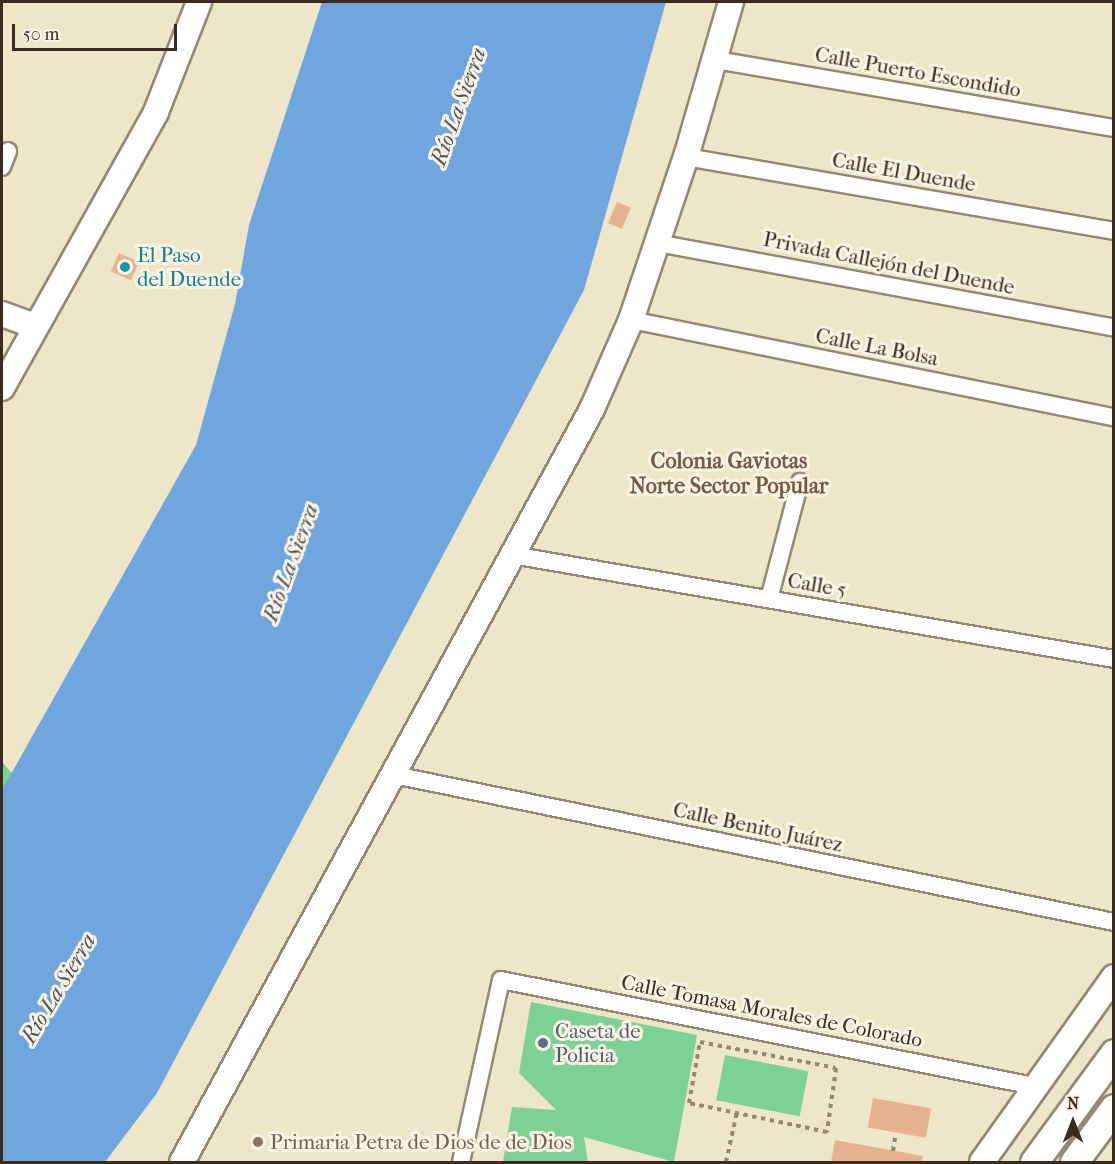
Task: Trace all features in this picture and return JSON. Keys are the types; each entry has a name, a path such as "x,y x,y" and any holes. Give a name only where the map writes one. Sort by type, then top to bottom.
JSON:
{"main road":[{"path":"2,388 156,112 200,2"},
{"path":"182,1162 592,410 631,320 686,157 731,2"},
{"path":"2,314 35,326"},
{"path":"982,1162 1113,977"},
{"path":"1034,1162 1113,1053"},
{"path":"1074,1162 1113,1108"}],"street":[{"name":"Calle Puerto Escondido","path":"716,60 1113,128"},
{"name":"Calle El Duende","path":"686,157 1113,231"},
{"name":"Privada Callejón del Duende","path":"657,243 1113,328"},
{"name":"Calle La Bolsa","path":"631,320 1113,417"},
{"path":"769,599 800,482"},
{"name":"Calle 5","path":"512,555 1113,659"},
{"name":"Calle Benito Juárez","path":"394,775 1113,922"},
{"name":"Calle Tomasa Morales de Colorado","path":"461,1162 501,980 1034,1086"}],"path":[{"path":"700,1042 836,1068 827,1132 737,1113 689,1103 700,1042"},
{"path":"726,1162 737,1113"},
{"path":"893,1151 896,1133"}],"green space":[{"path":"2,762 13,774 2,790"},
{"path":"531,1002 697,1035 674,1162 584,1137 588,1162 503,1162 512,1107 556,1110 519,1073"},
{"path":"725,1055 808,1071 800,1116 716,1100"}],"water":[{"name":"Río La Sierra","path":"322,2 666,2 584,290 157,1093 105,1162 2,1162 2,790 196,445 235,304 249,225"}],"building":[{"path":"617,202 631,208 622,229 608,223"},
{"name":"El Paso del Duende","path":"119,253 139,262 131,280 111,271"},
{"path":"873,1098 931,1108 926,1138 868,1128"},
{"path":"835,1140 923,1156 922,1162 831,1162"}],"place":[{"name":"El Paso del Duende","path":"125,267"},
{"name":"Caseta de Policia","path":"543,1043"},
{"name":"Primaria Petra de Dios de de Dios","path":"258,1142"}],"district":[{"name":"Colonia Gaviotas Norte Sector Popular","path":"729,474"}]}
